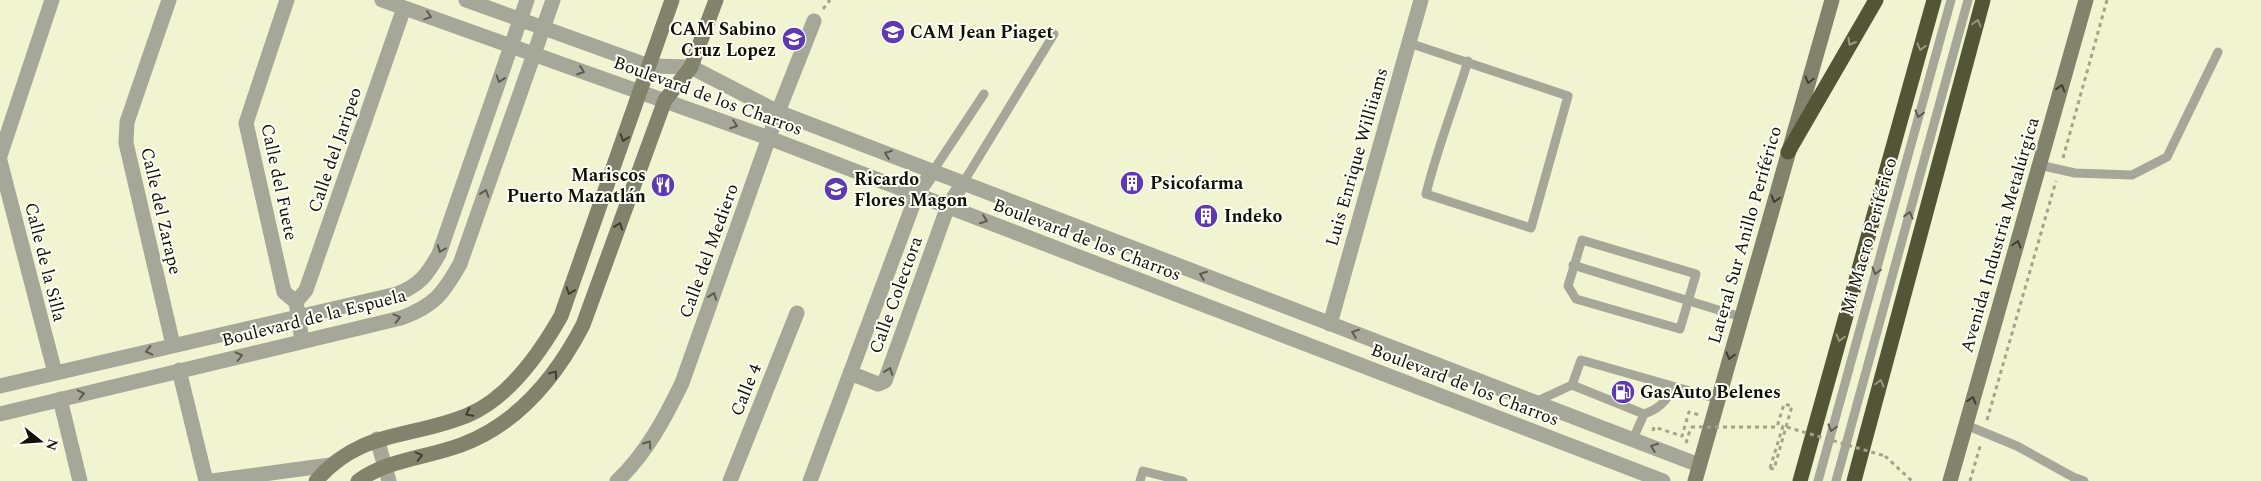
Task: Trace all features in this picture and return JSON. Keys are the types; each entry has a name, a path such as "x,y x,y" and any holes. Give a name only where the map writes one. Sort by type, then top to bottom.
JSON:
{"highway":[{"path":"1788,152 1876,0"},
{"path":"1800,481 1934,0"},
{"path":"1854,481 1983,0"}],"street":[{"path":"0,156 52,0"},
{"name":"Calle del Zarape","path":"169,0 127,122 126,144 173,345"},
{"name":"Calle del Fuete","path":"287,0 246,123 284,292 296,309 302,341"},
{"name":"Boulevard de los Charros","path":"382,0 769,138 1663,481"},
{"name":"Boulevard de los Charros","path":"466,0 649,66 692,67 778,112 1699,465"},
{"name":"Boulevard de la Espuela","path":"0,386 173,345 296,309 397,294 415,287 429,273 439,254 527,0"},
{"name":"Boulevard de la Espuela","path":"0,414 401,318 435,302 448,287 460,264 552,0"},
{"path":"316,481 330,464 349,451 377,439 441,424 469,414 493,399 533,361 562,316 672,0"},
{"path":"358,481 384,466 461,445 480,437 518,412 554,374 569,352 583,325 665,100 692,67 716,0"},
{"name":"Luis Enrique Williiams","path":"1330,324 1420,0"},
{"name":"Lateral Sur Anillo Periférico","path":"1695,481 1832,0"},
{"name":"Avenida Industria Metalúrgica","path":"1950,481 2086,0"},
{"name":"Calle del Jaripeo","path":"296,309 306,290 404,8"},
{"name":"Calle del Mediero","path":"616,481 650,441 666,417 682,383 778,112 814,21"},
{"name":"Calle de la Silla","path":"0,161 55,373"},
{"name":"Calle Colectora","path":"810,481 916,194 932,171"},
{"name":"Calle Colectora","path":"850,373 878,384 885,381 948,206 963,183"},
{"name":"Calle 4","path":"730,481 797,313"},
{"path":"179,370 206,481"},
{"path":"60,399 80,481"},
{"path":"377,439 389,481"},
{"path":"212,481 330,464"}],"lane":[{"name":"Mi Macro Periférico","path":"1818,481 1951,0"},
{"name":"Mi Macro Periférico","path":"1836,481 1968,0"},
{"name":"Calle Colectora","path":"963,183 1054,34"},
{"path":"1408,43 1468,61 1568,96 1531,228 1426,194 1436,153 1453,109 1468,61"},
{"path":"2039,165 2075,173 2132,175 2167,157 2218,52"},
{"path":"932,171 984,94"},
{"path":"1582,240 1696,274 1690,301 1680,329 1576,299 1568,286 1573,265 1582,240"},
{"path":"1573,265 1741,317"},
{"path":"1572,385 1581,360 1718,399"},
{"path":"1534,402 1572,385 1644,414 1654,411 1665,402 1674,388"},
{"path":"1633,439 1644,414"},
{"path":"1966,424 2018,446 2072,479 2084,481"},
{"path":"1140,481 1143,470 1183,481"}],"path":[{"path":"1970,481 2107,0"},
{"path":"1677,442 1686,445 1691,426 1777,427 1784,404 1792,406 1787,424 1784,433 1776,460 1774,469 1770,468 1782,426 1792,429 1885,456 1912,481"},
{"path":"1652,435 1654,427 1682,436 1689,412 1712,419"}],"place":[{"name":"CAM Jean Piaget","path":"893,32"},
{"name":"CAM Sabino Cruz Lopez","path":"794,39"},
{"name":"Psicofarma","path":"1132,183"},
{"name":"Mariscos Puerto Mazatlán","path":"663,185"},
{"name":"Ricardo Flores Magon","path":"836,189"},
{"name":"Indeko","path":"1206,216"},
{"name":"GasAuto Belenes","path":"1623,392"}]}
